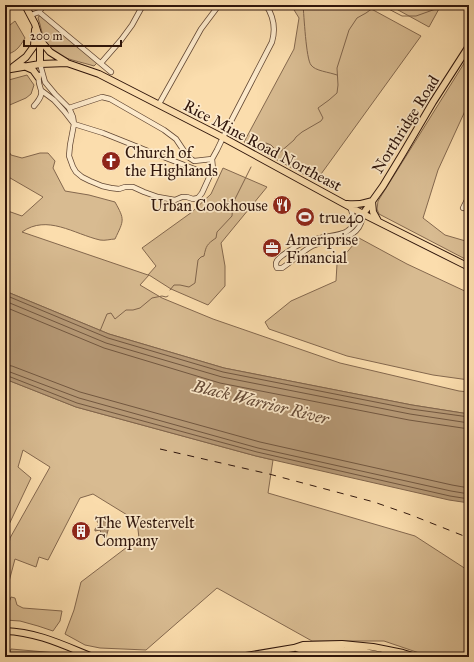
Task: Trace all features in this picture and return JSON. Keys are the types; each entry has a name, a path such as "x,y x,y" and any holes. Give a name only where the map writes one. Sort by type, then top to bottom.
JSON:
{"main road":[{"path":"25,5 35,24 40,40 40,64"},
{"path":"8,69 26,57 34,46 35,24"},
{"path":"40,40 50,52 67,63"},
{"name":"Northridge Road","path":"363,214 404,153 469,46"},
{"name":"Rice Mine Road Northeast","path":"8,69 40,64 67,63 99,74 222,137 363,214 469,267"},
{"path":"24,66 33,70 38,77"},
{"path":"348,205 372,201 373,212 378,221"},
{"path":"5,631 27,633 43,637 93,657"},
{"path":"240,657 315,644 357,645 388,650 416,657"},
{"path":"294,648 302,650 318,649 358,651 391,657"}],"street":[{"path":"31,15 39,12 44,5"},
{"path":"100,63 121,40 143,5"},
{"path":"159,104 207,20 219,5"},
{"path":"40,64 45,82 69,108 74,124 69,156 72,167 76,172 82,177 102,186 119,189 133,187 158,197 175,200 187,197 193,199 198,198 202,193 213,168 212,159 222,137 272,42 274,22 266,5"},
{"path":"39,12 110,72"},
{"path":"34,106 40,99 42,91 38,79 40,64"},
{"path":"42,91 54,100 74,124 103,132 210,175"},
{"path":"69,108 102,97 110,99 164,130 176,139 188,158 194,160 212,159"},
{"path":"463,208 469,196"},
{"path":"348,205 354,220 352,227"},
{"path":"363,214 360,224 356,230 346,237 322,242 313,246 297,255 282,268 277,268 276,262 278,259 289,250 314,239 338,235 352,227 363,214"}],"shaded area":[{"path":"291,5 364,5 421,36 316,181 244,142 294,49 299,18"},
{"path":"389,5 437,5 440,7 429,27"},
{"path":"41,16 97,63 94,66 67,58 52,51 45,42 38,18"},
{"path":"15,21 25,38 17,49 5,55 5,29"},
{"path":"468,57 469,108 465,111 438,170 423,218 445,235 469,242 469,261 379,214 377,209 378,201"},
{"path":"27,75 34,85 31,94 26,98 5,107 5,81"},
{"path":"5,145 11,155 22,158 40,153 48,153 55,161 53,168 65,191 89,195 115,202 122,217 122,224 115,239 100,240 51,225 31,227 22,232 148,275 156,266 142,248 192,212 211,194 223,168 267,187 221,243 225,266 225,286 208,305 171,289 149,275 140,285 162,298 213,319 340,363 459,391 469,392 469,414 412,405 224,368 109,334 5,291 5,210 22,216 43,197 5,175"},
{"path":"359,238 407,264 469,293 469,380 433,375 347,356 269,329 265,322 291,301 336,281 337,264"},
{"path":"5,379 76,407 273,460 268,493 415,536 469,571 469,657 431,657 384,641 312,641 217,588 146,650 100,648 85,645 65,634 74,610 81,582 139,538 137,521 93,494 80,498 48,560 39,557 36,567 15,559 5,593 5,572 10,538 50,467 23,450 18,467 31,478 5,533"},
{"path":"11,597 15,598 17,605 23,608 62,611 60,621 53,631 20,621 5,620 5,613"},
{"path":"11,649 68,654 75,657 8,657"},
{"path":"324,654 329,657 284,657 297,655"}],"water":[{"name":"Black Warrior River","path":"5,291 109,334 224,368 412,405 469,414 469,503 449,500 256,456 76,407 5,379"},
{"path":"98,517 106,522 109,527 106,538 104,539 100,530 95,531 99,524 96,520"}],"waterway":[{"path":"303,5 309,61 313,67 337,75"},
{"path":"261,149 266,143 271,145 279,153 302,132 321,121 323,118 318,108 337,93 337,68 349,30 357,18 373,8 374,5"},
{"path":"381,5 402,16 416,16 447,5"},
{"path":"170,290 174,285 189,287 195,283 198,260 204,256 207,246 216,238 217,232 232,216 233,203 251,167"},
{"path":"100,331 107,314 111,313 115,319 126,310 140,308 152,298 168,296"}],"railway":[{"path":"160,449 269,474 374,502 469,538"}],"place":[{"name":"Church of the Highlands","path":"111,161"},
{"name":"Urban Cookhouse","path":"282,205"},
{"name":"true40","path":"305,217"},
{"name":"Ameriprise Financial","path":"272,248"},
{"name":"The Westervelt Company","path":"81,531"}]}
